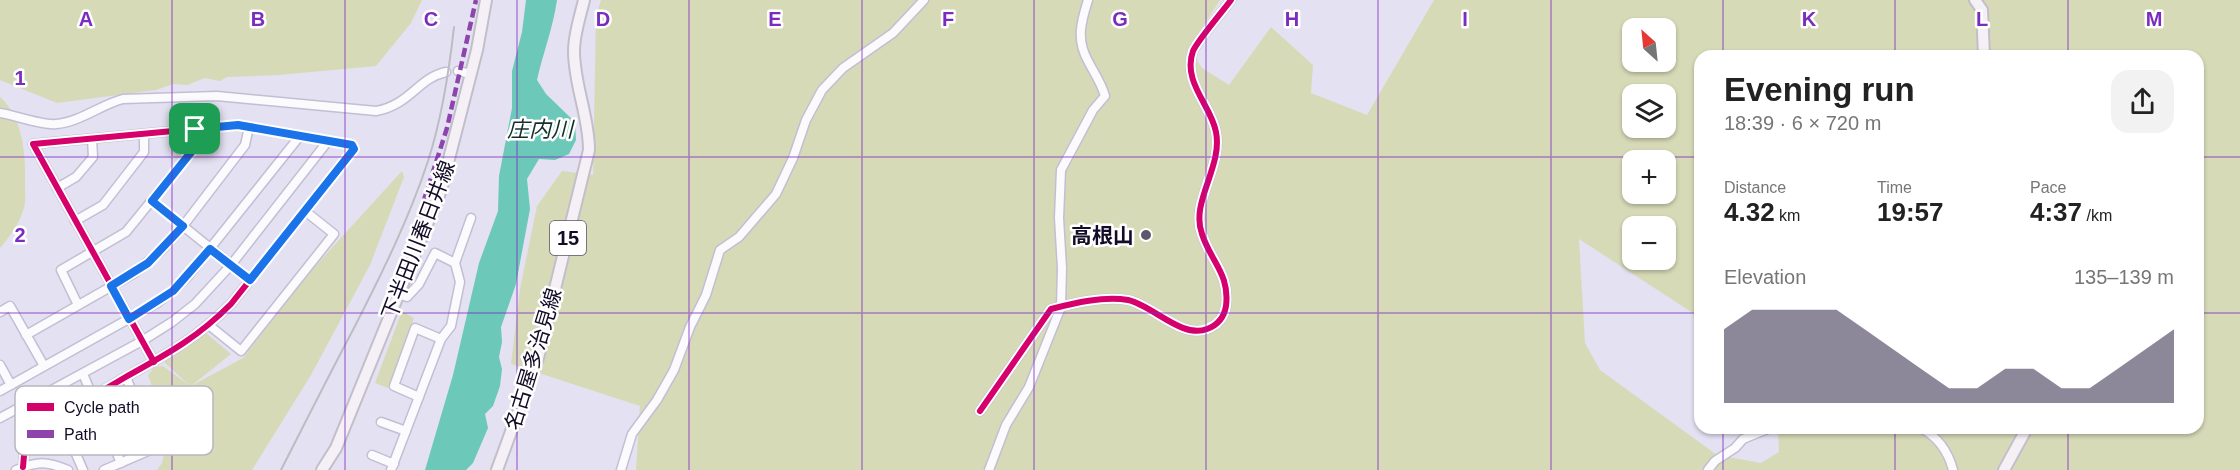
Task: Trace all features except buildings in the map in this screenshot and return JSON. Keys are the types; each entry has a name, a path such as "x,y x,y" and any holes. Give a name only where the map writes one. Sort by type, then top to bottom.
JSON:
{"main road":[{"name":"下半田川春日井線","path":"322,470 342,433 441,190 471,74 486,0"},
{"name":"名古屋多治見線","path":"497,470 538,358 589,150 589,132 574,52 584,0"},
{"path":"1976,0 1982,10 1984,50"},
{"path":"2004,470 2024,434"}],"street":[{"path":"621,470 632,434 657,400 674,370 690,327 706,295 720,250 739,237 776,194 793,158 806,120 822,90 843,68 893,33 924,0"},
{"path":"989,470 1006,425 1029,387 1061,307 1062,268 1059,218 1061,170 1093,110 1105,96 1101,82 1080,44 1082,19 1088,0"},
{"path":"980,411 1051,309 1104,299 1127,300 1147,307 1178,326 1196,332 1217,324 1224,315 1227,295 1224,277 1202,234 1199,215 1215,164 1218,146 1216,131 1211,114 1197,93 1191,72 1194,51 1232,0"},
{"path":"458,71 471,74"},
{"path":"0,113 55,125 83,117 109,103 123,99 218,96 376,111 390,109 406,100 434,75 446,72"},
{"path":"110,386 154,362 182,346 210,326 250,280 354,149 352,145 238,125 33,144 154,362"},
{"path":"26,335 148,263 183,226 245,145 249,127"},
{"path":"78,305 61,270 126,232 196,146 195,129"},
{"path":"75,221 103,205 144,152 144,134"},
{"path":"0,391 129,319 173,291 210,249 299,136"},
{"path":"57,188 76,177 93,157 92,139"},
{"path":"60,386 142,341 195,304 231,265 328,141"},
{"path":"152,201 250,280"},
{"path":"210,326 241,351 334,234 305,211"},
{"path":"372,455 392,467 441,339 451,326 460,282 455,264 471,218"},
{"path":"398,294 407,297 419,284 435,253 455,264"},
{"path":"0,312 10,306 44,366"},
{"path":"419,397 394,386 415,328 441,339"},
{"path":"0,365 11,384"},
{"path":"83,374 88,386"},
{"path":"126,377 130,386"},
{"path":"0,418 15,410"},
{"path":"381,422 406,431"},
{"path":"1708,470 1715,461 1735,448 1743,439 1755,434"},
{"path":"1931,434 1941,443 1953,470"},
{"path":"76,455 83,470"},
{"path":"118,455 121,463"},
{"path":"104,470 139,455"},
{"path":"20,469 45,462 69,470"}],"shaded area":[{"path":"0,0 422,0 411,23 376,66 279,75 227,77 220,81 205,78 187,85 173,84 156,90 57,103 0,80"},
{"path":"601,0 1220,0 1189,48 1202,68 1229,85 1271,27 1313,65 1311,93 1367,115 1434,0 2240,0 2240,470 636,470 640,406 511,364 520,289 537,206 562,171 593,175 596,16"},
{"path":"0,97 14,115 22,138 25,161 25,196 20,219 0,248"},
{"path":"402,171 404,177 370,265 311,375 252,470 157,470 164,455 213,455 213,386 191,386 243,358 308,274"},
{"path":"402,311 414,318 388,388 375,383"},
{"path":"206,333 231,354 191,386 164,362"},
{"path":"163,366 190,386 152,386 148,375 154,367"}],"water":[{"name":"庄内川","path":"526,0 557,0 537,80 546,94 575,122 576,140 569,154 555,160 539,159 527,179 530,209 516,284 501,327 500,386 493,406 485,414 488,428 473,463 466,470 425,470 453,375 479,263 498,211 499,176 512,108 512,71 522,32"}],"railway":[{"path":"281,470 375,287 412,204 428,161 441,112 454,27"}],"marked path":[{"path":"424,200 447,128 476,0"}],"cycle path":[{"path":"980,411 1051,309 1079,302 1128,300 1147,308 1177,326 1197,331 1211,327 1224,314 1226,295 1223,277 1206,244 1199,222 1200,209 1215,158 1216,132 1194,83 1191,62 1196,46 1231,0"},
{"path":"238,125 352,145 354,149 231,304 206,327 154,361 33,144 238,125"},
{"path":"110,386 154,361"},
{"path":"23,467 24,455"}],"place":[{"name":"高根山","path":"1146,235"}],"route":[{"path":"238,125 352,145 354,149 250,280 210,249 173,291 129,319 111,286 148,263 183,226 152,201 196,146 195,129 238,125"}]}
